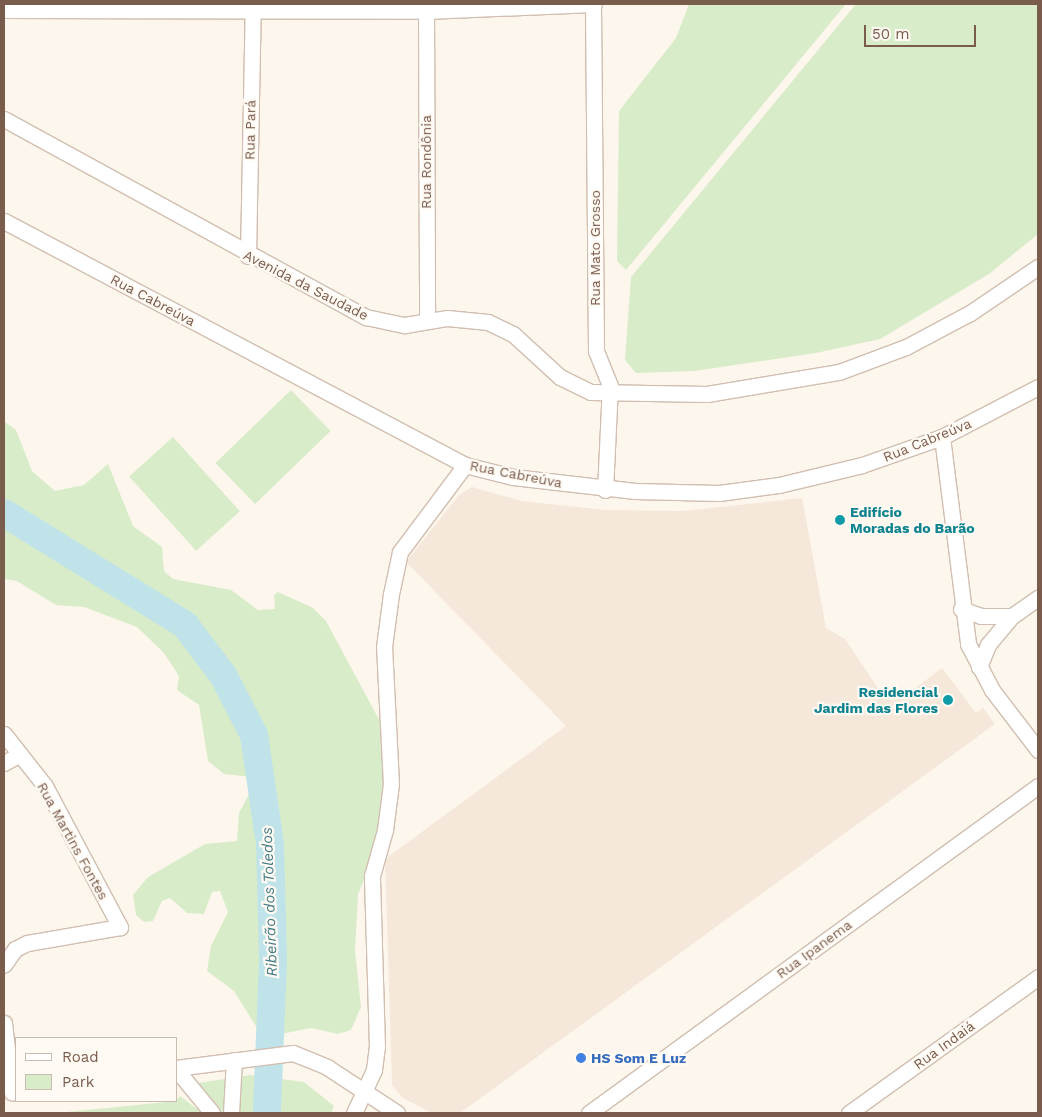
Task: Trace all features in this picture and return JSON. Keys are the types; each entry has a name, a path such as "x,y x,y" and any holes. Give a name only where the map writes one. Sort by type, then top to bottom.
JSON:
{"street":[{"path":"4,10 92,7 426,7 594,4"},
{"name":"Rua Mato Grosso","path":"594,4 596,351 610,393 605,490"},
{"name":"Rua Rondônia","path":"426,7 427,320"},
{"name":"Rua Pará","path":"248,256 253,8"},
{"name":"Avenida da Saudade","path":"4,119 248,256 366,317 405,325 427,320 466,318 488,322 513,334 568,382 591,392 707,394 839,372 906,347 970,313 1038,267"},
{"name":"Rua Cabreúva","path":"4,221 465,465 605,490 719,493 778,485 862,465 942,437 1038,387"},
{"path":"942,437 961,609 978,667 1038,750"},
{"path":"354,1113 364,1092 377,1047 372,876 386,830 391,784 384,647 391,594 400,552 465,465"},
{"path":"978,667 988,645 1012,616 1038,598"},
{"path":"961,609 981,616 1012,616"},
{"name":"Rua Martins Fontes","path":"4,734 46,786 120,927 27,943 15,949 4,965"},
{"path":"4,763 20,754"},
{"name":"Rua Ipanema","path":"589,1113 1038,786"},
{"name":"Rua Indaiá","path":"849,1113 1038,977"},
{"path":"4,1023 11,1093"},
{"path":"178,1068 293,1053 327,1067 397,1113"},
{"path":"231,1113 240,1059"},
{"path":"178,1070 212,1113"}],"shaded area":[{"name":"Residencial Jardim das Flores","path":"472,487 522,501 605,510 683,511 802,498 826,628 845,639 882,694 902,698 942,668 976,713 983,708 995,724 460,1113 432,1113 403,1098 392,1085 385,859 566,726 406,562 459,495"}],"green space":[{"path":"689,4 846,4 626,270 617,261 619,111 676,38"},
{"path":"856,4 1038,4 1038,234 989,274 880,339 816,353 694,371 636,373 625,360 631,277"},
{"path":"291,390 331,431 255,504 215,463"},
{"path":"4,421 16,430 32,471 55,491 84,485 108,464 133,526 162,547 164,571 173,579 231,590 258,610 275,609 274,595 278,592 313,608 326,621 383,727 392,815 358,894 355,951 361,1007 351,1030 338,1034 311,1028 271,1036 259,1031 234,991 207,971 211,946 228,912 220,891 212,892 204,914 187,913 170,898 162,901 153,921 144,922 136,915 133,895 148,877 205,844 237,841 239,813 255,783 252,777 224,774 208,761 199,705 177,690 179,676 164,653 137,627 84,607 56,605 17,581 4,579"},
{"path":"173,437 240,511 196,551 129,476"},
{"path":"250,1075 304,1082 334,1106 331,1113 211,1113 198,1083"},
{"path":"180,1096 202,1113 57,1113 178,1102"}],"waterway":[{"name":"Ribeirão dos Toledos","path":"4,513 185,625 223,675 254,735 270,844 273,961 267,1113"}],"place":[{"name":"Edifício Moradas do Barão","path":"840,520"},
{"name":"Residencial Jardim das Flores","path":"948,700"},
{"name":"HS Som E Luz","path":"581,1058"}]}
